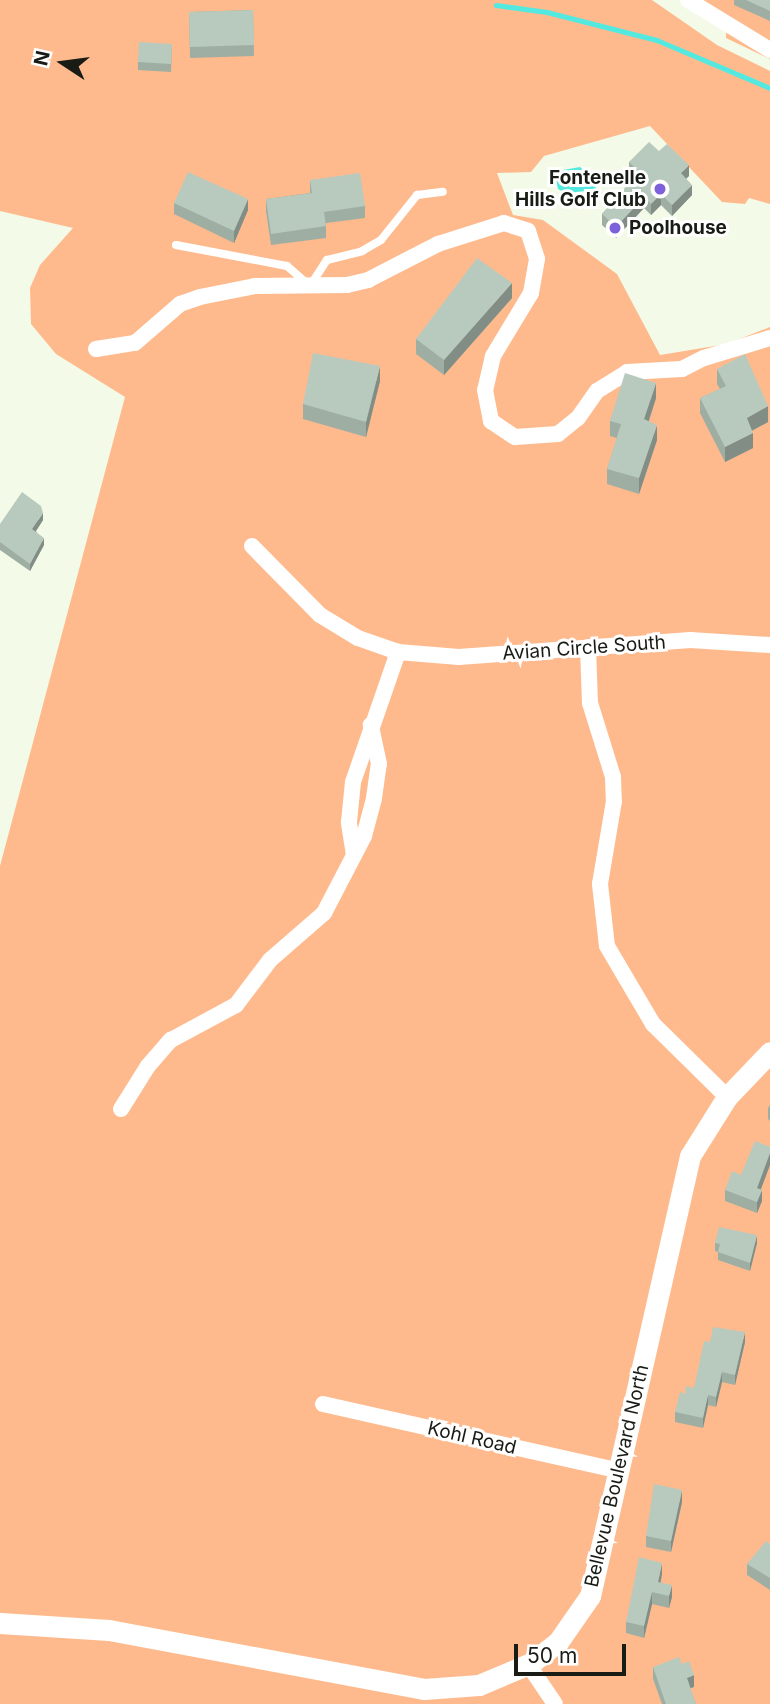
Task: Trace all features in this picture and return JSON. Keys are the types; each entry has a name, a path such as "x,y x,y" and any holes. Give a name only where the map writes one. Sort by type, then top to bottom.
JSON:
{"main road":[{"name":"Bellevue Boulevard North","path":"0,1623 109,1630 424,1689 479,1685 528,1664 558,1642 590,1595 621,1471 683,1183 704,1128 727,1097 770,1052"}],"street":[{"path":"688,0 770,50"},
{"path":"96,349 135,344 180,304 200,297 255,286 310,286 368,280 438,244 504,223 528,231 534,244 536,278 493,356 485,390 491,421 515,437 558,434 578,418 597,391 627,372 682,369 704,358 770,338"},
{"name":"Avian Circle South","path":"252,546 320,615 358,638 398,652 458,657 690,640 770,645"},
{"path":"588,647 590,703 613,777 614,801 600,884 607,946 653,1024 727,1097"},
{"path":"354,858 351,798 371,725 398,652"},
{"path":"121,1109 148,1066 171,1040 236,1005 270,960 324,913 354,858 378,780 371,725"},
{"name":"Kohl Road","path":"323,1404 621,1471"},
{"path":"528,1664 555,1704"}],"lane":[{"path":"176,245 287,266 310,286 327,260 362,251 381,240 417,195 443,192"}],"shaded area":[{"path":"0,0 652,0 717,45 770,71 770,204 749,198 745,204 722,202 650,126 544,156 531,172 497,173 513,215 543,220 617,274 660,355 727,344 770,327 770,1704 0,1704 0,866 125,397 56,354 31,324 30,288 40,265 73,228 0,211"},
{"path":"697,0 770,0 770,59 726,38 726,16"}],"water":[{"path":"580,167 596,179 596,190 566,193 558,189 556,179 563,170"}],"building":[{"path":"746,0 770,0 770,11"},
{"path":"253,10 254,45 190,47 189,12"},
{"path":"139,42 172,44 171,64 138,62"},
{"path":"649,142 659,151 667,144 689,165 681,173 692,185 672,205 661,194 651,204 644,197 616,227 602,214 639,172 629,162"},
{"path":"188,172 248,199 234,231 174,203"},
{"path":"360,173 365,206 324,212 326,226 271,234 266,199 312,193 310,180"},
{"path":"477,258 512,283 444,360 416,339"},
{"path":"313,353 380,366 366,422 303,404"},
{"path":"745,354 768,406 747,418 753,433 725,447 700,398 726,386 717,369"},
{"path":"625,373 656,383 644,419 657,425 639,478 607,469 621,424 610,421"},
{"path":"22,492 41,506 43,513 32,529 44,538 30,564 0,542 0,524"},
{"path":"755,1141 770,1147 757,1188 762,1190 757,1202 725,1190 732,1171 741,1175"},
{"path":"719,1227 757,1235 750,1263 718,1252 720,1244 715,1243"},
{"path":"713,1327 745,1332 735,1375 722,1372 716,1397 708,1395 703,1418 675,1412 680,1392 685,1394 686,1386 694,1388 704,1341 710,1342"},
{"path":"654,1484 682,1490 671,1541 646,1536"},
{"path":"766,1541 770,1544 770,1578 747,1564"},
{"path":"639,1557 662,1563 658,1582 672,1585 669,1596 652,1592 644,1626 626,1622"},
{"path":"679,1657 682,1664 689,1661 694,1675 687,1678 696,1704 666,1704 653,1667"}],"waterway":[{"path":"496,5 547,12 657,40 770,88"}],"place":[{"name":"Fontenelle Hills Golf Club","path":"660,189"},
{"name":"Poolhouse","path":"615,228"}]}
